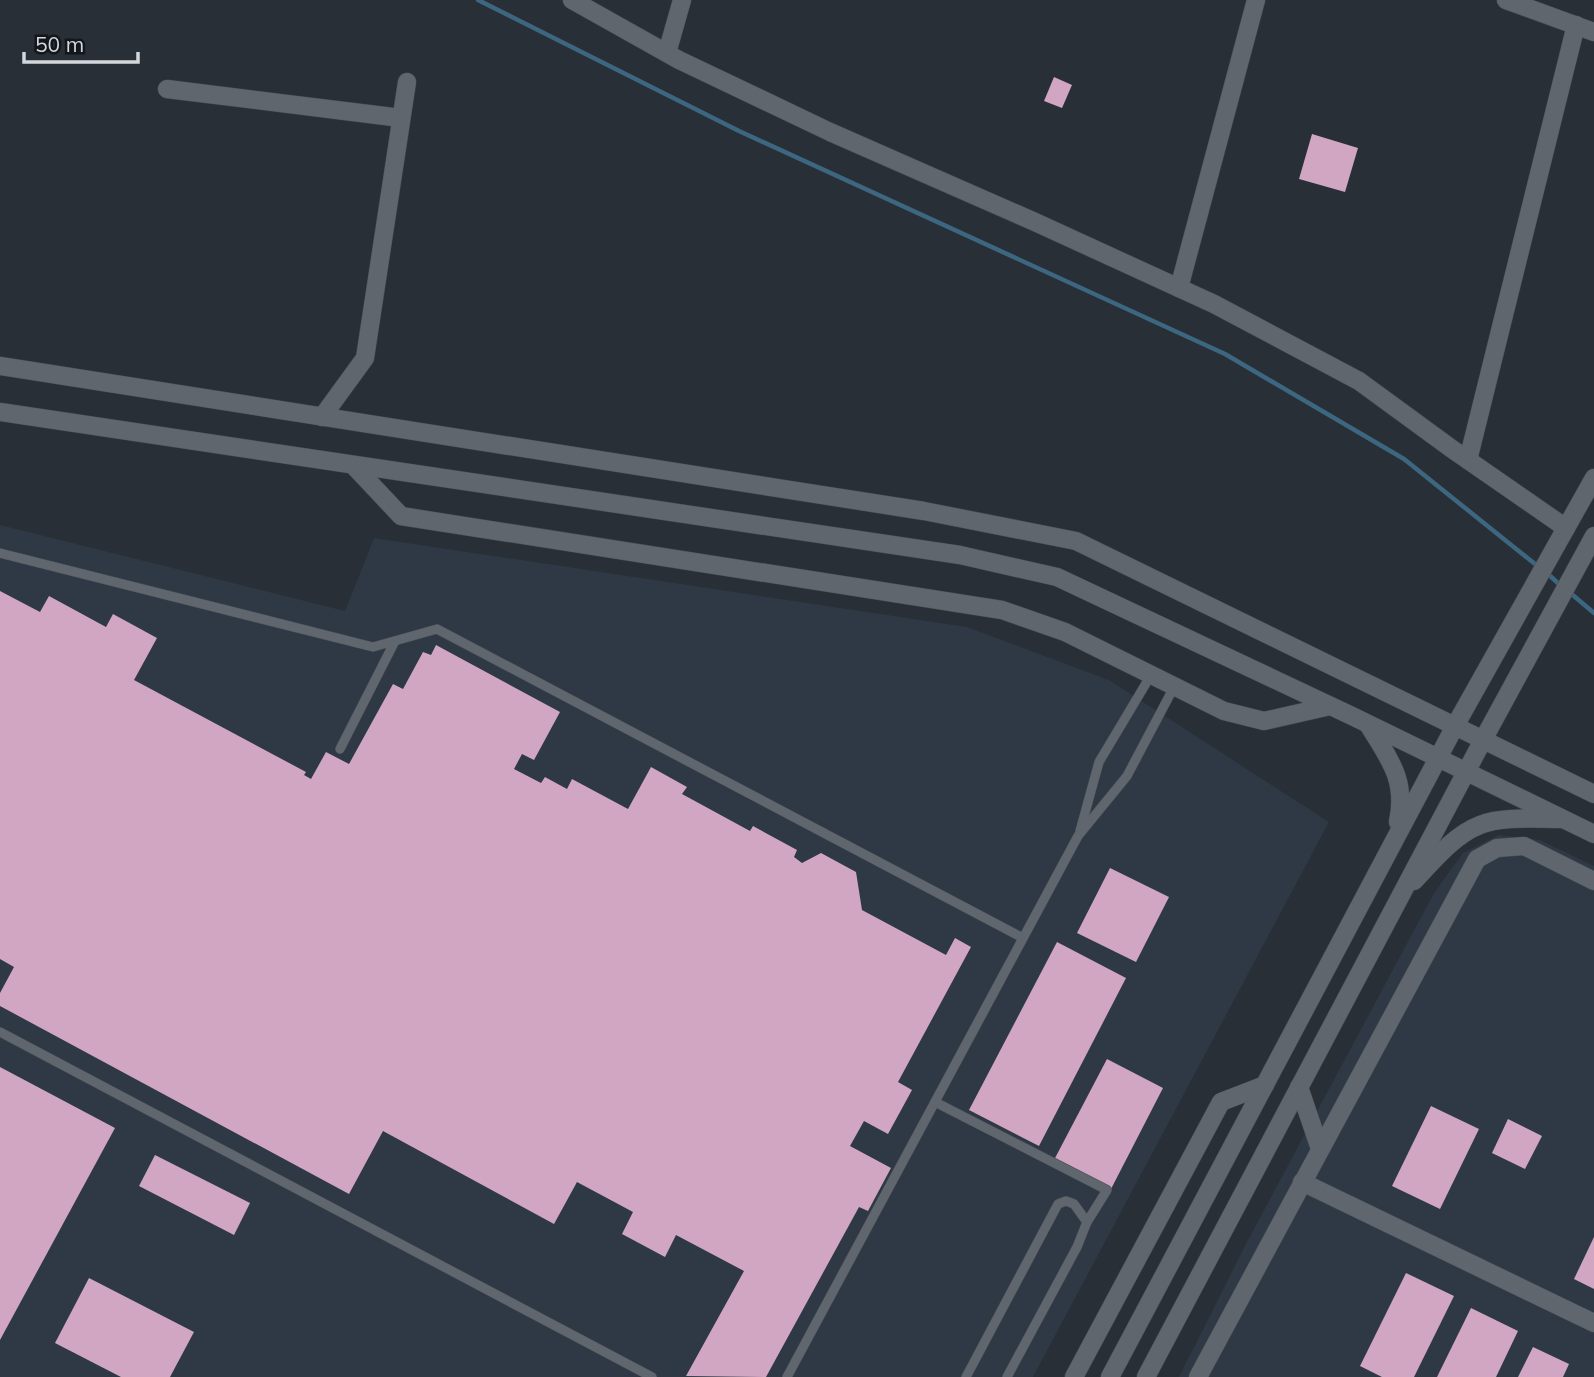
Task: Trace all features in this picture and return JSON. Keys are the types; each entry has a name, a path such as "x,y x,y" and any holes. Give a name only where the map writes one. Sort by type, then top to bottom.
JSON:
{"street":[{"path":"572,0 667,53 830,132 1180,288 1359,381 1566,528"},
{"path":"667,53 682,0"},
{"path":"1180,288 1256,0"},
{"path":"1506,0 1533,5 1594,32"},
{"path":"1468,460 1576,25"},
{"path":"322,417 365,358 407,82"},
{"path":"167,89 401,118"},
{"path":"0,366 924,511 1076,541 1594,794"},
{"path":"0,412 960,555 1057,577 1594,834"},
{"path":"353,465 401,516 1002,610 1065,632 1224,711 1264,720 1330,706"},
{"path":"1110,1377 1455,726 1594,478"},
{"path":"1146,1377 1483,740 1593,542"},
{"path":"1368,724 1398,775 1402,802 1393,842"},
{"path":"1401,894 1451,844 1480,825 1515,820 1564,819"},
{"path":"1198,1377 1477,859 1497,848 1524,846 1594,881"},
{"path":"1074,1377 1221,1102 1265,1085"},
{"path":"1299,1087 1320,1149"},
{"path":"1302,1182 1594,1323"}],"lane":[{"path":"0,553 373,647 438,629 1023,938"},
{"path":"340,749 395,640"},
{"path":"1078,836 1099,762 1151,675"},
{"path":"787,1377 1078,836 1126,776 1174,687"},
{"path":"0,1032 652,1377"},
{"path":"935,1102 1107,1190 1087,1222 1077,1248 1007,1377"},
{"path":"966,1377 1058,1205 1066,1201 1074,1205 1087,1222"}],"shaded area":[{"path":"0,525 345,611 374,538 967,627 1109,680 1329,822 1033,1377 0,1377"},
{"path":"1499,835 1540,840 1594,866 1594,1377 1179,1377 1248,1240 1434,893 1463,853"}],"building":[{"path":"1054,77 1072,85 1062,108 1044,101"},
{"path":"1312,134 1358,148 1345,192 1299,179"},
{"path":"0,591 40,612 49,596 106,627 113,614 157,638 134,680 306,772 304,775 311,779 326,752 349,764 393,684 403,689 423,652 431,655 436,645 560,712 534,760 522,754 514,769 541,783 545,777 567,789 572,779 628,809 651,767 687,787 682,794 750,831 753,826 797,850 794,857 802,863 821,853 856,872 862,910 946,955 955,938 971,947 898,1082 912,1090 888,1134 864,1121 850,1146 891,1168 868,1211 859,1207 766,1377 686,1376 744,1271 676,1235 665,1257 622,1234 633,1212 577,1182 554,1224 383,1131 349,1194 0,1006 0,993 14,967 0,959"},
{"path":"1110,868 1169,897 1136,962 1077,933"},
{"path":"1057,942 1126,978 1039,1146 969,1110"},
{"path":"1107,1059 1163,1088 1111,1189 1054,1160"},
{"path":"0,1067 115,1128 0,1340"},
{"path":"1431,1106 1479,1129 1440,1209 1392,1186"},
{"path":"1508,1119 1542,1136 1525,1169 1492,1153"},
{"path":"155,1155 250,1203 234,1235 139,1186"},
{"path":"1594,1237 1594,1289 1574,1279"},
{"path":"1406,1273 1454,1296 1414,1377 1382,1377 1360,1366"},
{"path":"89,1278 194,1332 170,1377 121,1377 55,1343"},
{"path":"1471,1308 1518,1331 1496,1377 1437,1377"},
{"path":"1533,1347 1569,1364 1563,1377 1518,1377"}],"waterway":[{"path":"478,0 739,131 1225,354 1404,459 1540,568"},
{"path":"1547,573 1561,586"},
{"path":"1568,591 1594,613"}]}
